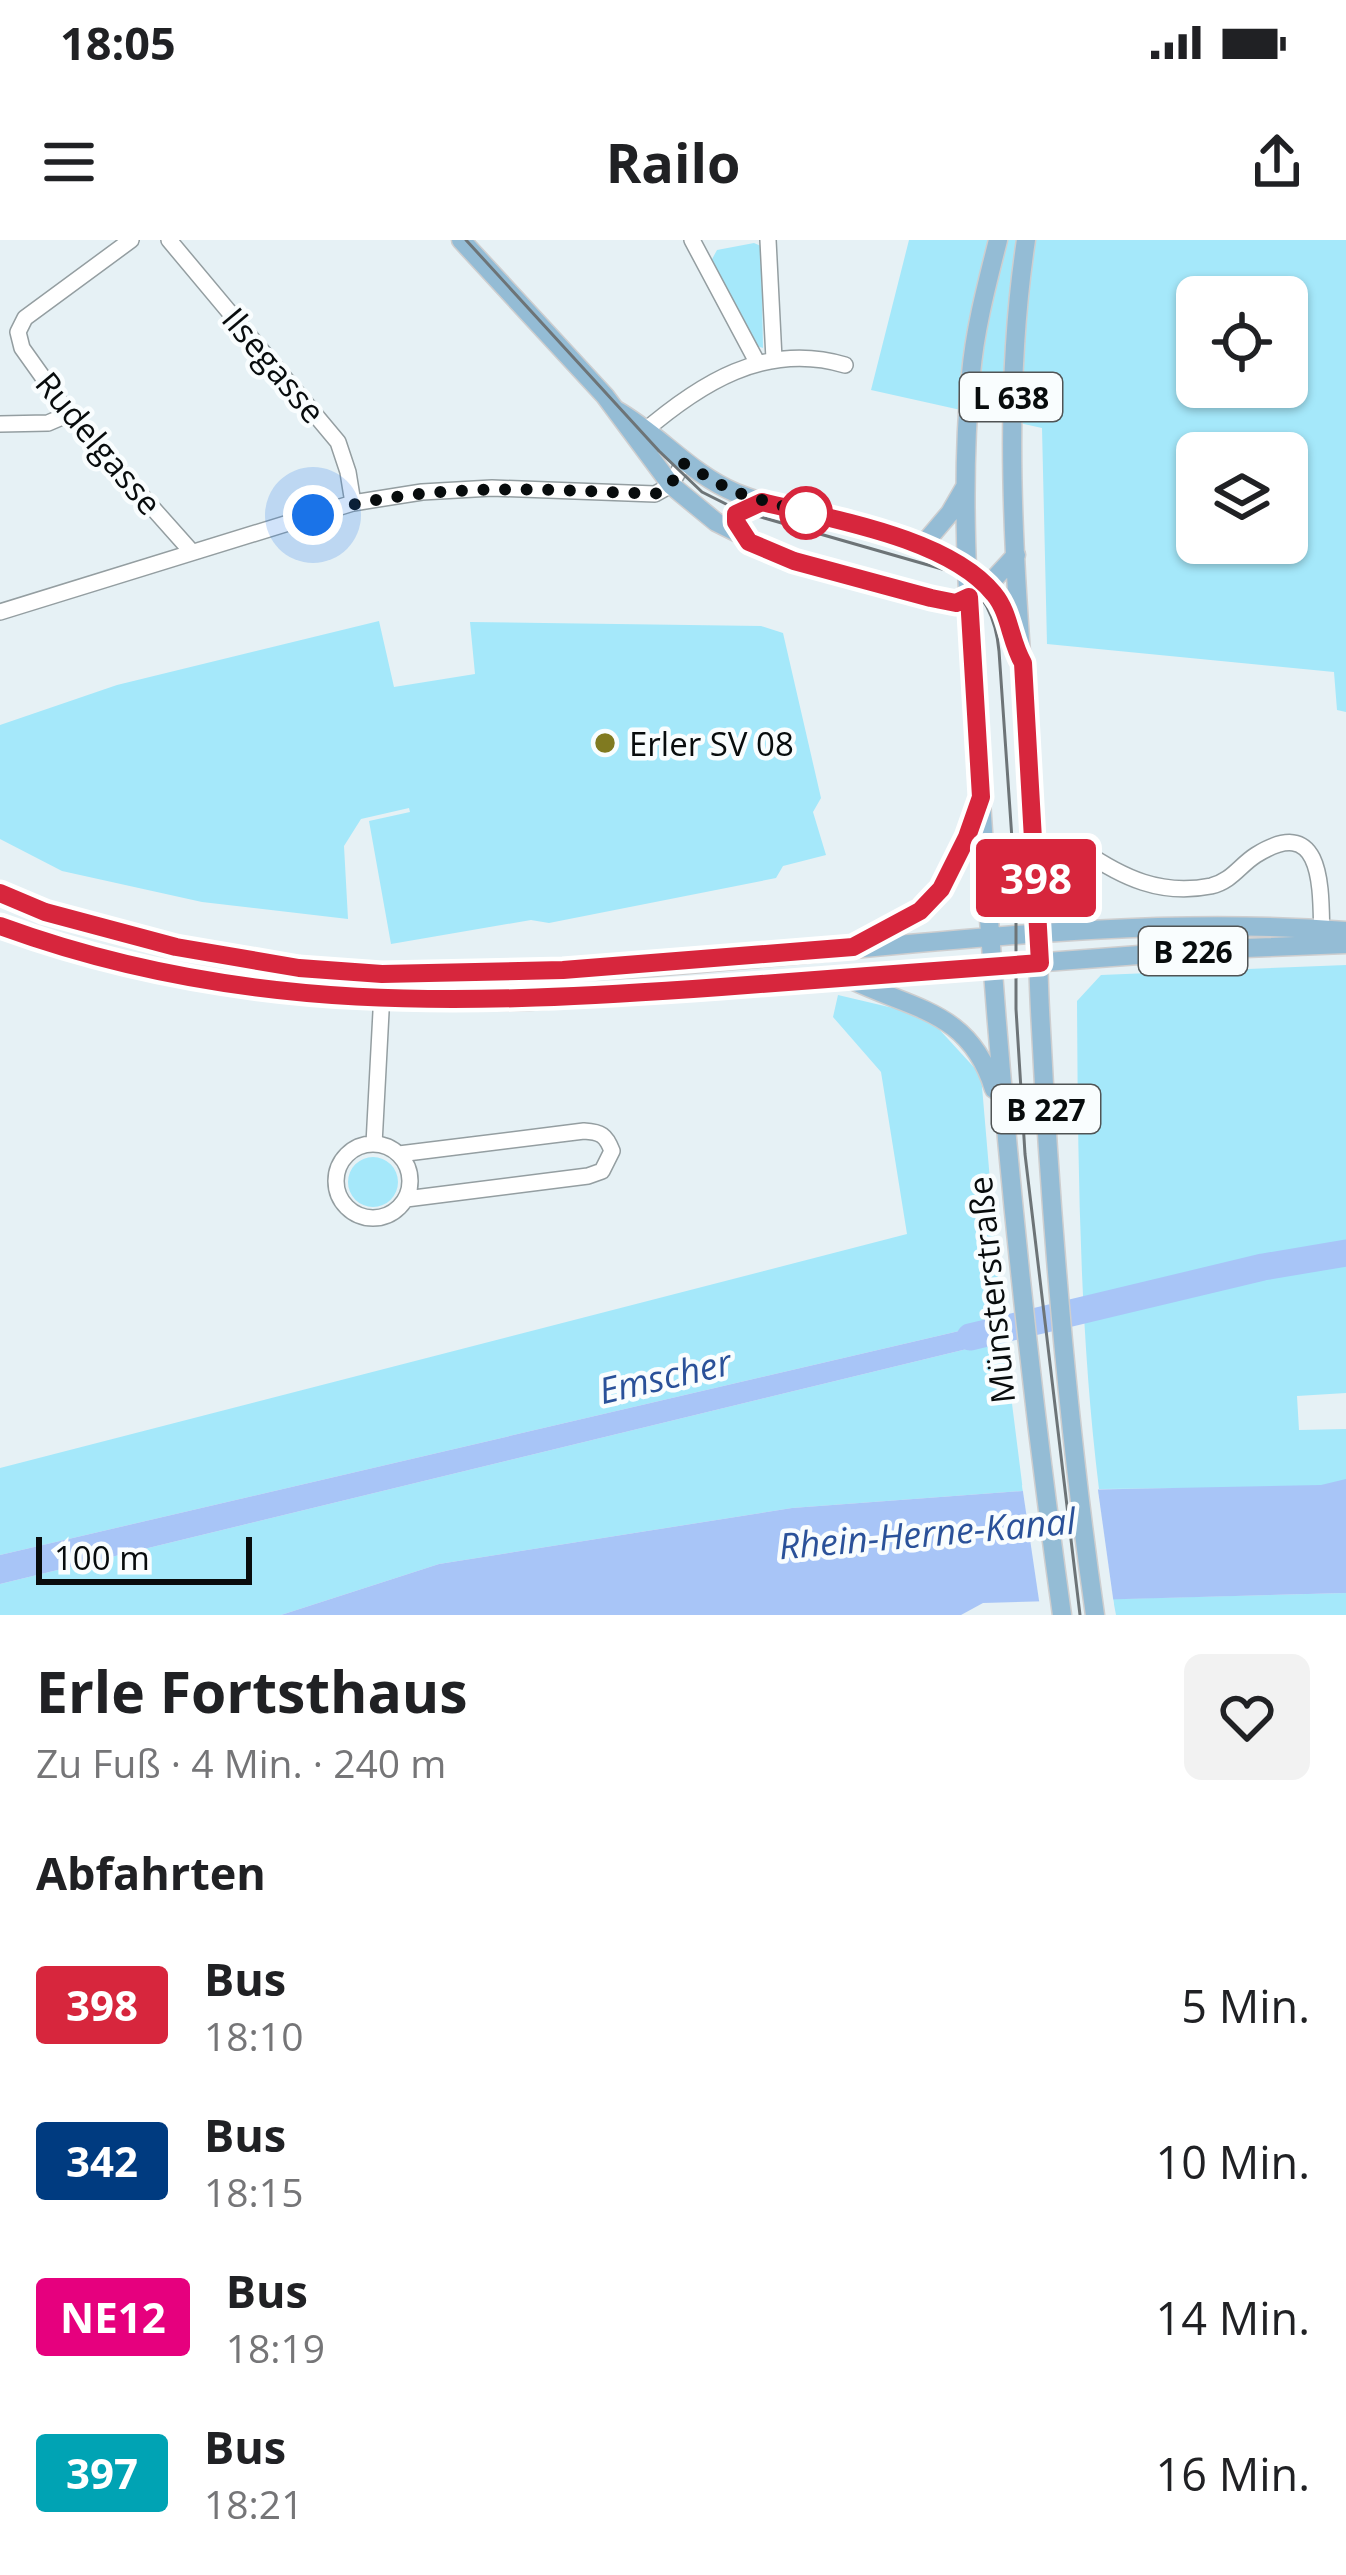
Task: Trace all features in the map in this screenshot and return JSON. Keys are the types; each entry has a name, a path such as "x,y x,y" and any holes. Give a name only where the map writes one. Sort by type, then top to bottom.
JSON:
{"main road":[{"path":"460,240 616,410 683,463 732,491 946,553 968,569"},
{"name":"Münsterstraße","path":"998,240 971,369 968,569 977,591 970,635 1002,1117 1019,1292 1062,1615"},
{"name":"Münsterstraße","path":"1026,240 1015,309 1011,390 1016,555 1039,934 1039,1008 1064,1370 1095,1615"},
{"path":"641,434 671,484 731,532 777,554 956,603 977,591 1016,555"},
{"path":"922,546 959,501 967,482"},
{"path":"977,591 1001,604 1011,643 1023,663"},
{"path":"931,598 959,614 970,635"},
{"path":"853,947 920,911 941,889 981,797"},
{"path":"0,893 45,912 176,947 299,968 382,974 563,970 990,938"},
{"name":"B 226","path":"990,938 1226,924 1322,936 1346,944"},
{"path":"0,926 170,976 381,1001 528,1001 992,968"},
{"name":"B 226","path":"992,968 1346,931"},
{"path":"850,980 932,1010 950,1022 989,1073 1002,1117"}],"street":[{"name":"Rudelgasse","path":"131,240 25,318 18,332 22,348 69,414 191,551"},
{"name":"Ilsegasse","path":"169,240 338,442 353,503"},
{"path":"692,240 765,361"},
{"path":"765,361 768,240"},
{"path":"641,434 697,389 765,361 818,357 845,365"},
{"path":"0,424 48,423 69,414"},
{"path":"0,612 353,503 492,488 655,494 671,484 683,463"},
{"path":"1082,850 1133,881 1159,890 1212,886 1231,878 1275,844 1298,845 1316,860 1322,879 1322,936"},
{"path":"374,1144 382,974"},
{"path":"399,1154 409,1182 406,1198 396,1211 375,1218 352,1212 336,1181 338,1170 353,1150 374,1144 399,1154 584,1131 599,1132 612,1151 602,1171 588,1177 406,1198"}],"shaded area":[{"path":"909,240 1346,240 1346,712 1337,710 1334,672 1047,644 1042,428 871,390"},
{"path":"754,243 761,246 763,348 757,346 711,261 717,250"},
{"path":"379,621 394,687 475,674 470,622 761,626 783,633 821,798 813,812 826,855 783,866 776,878 549,923 531,920 391,944 369,821 410,812 409,808 361,819 344,846 348,919 202,902 62,871 0,839 0,725 117,685"},
{"path":"1346,965 1346,1393 1297,1396 1299,1430 1346,1429 1346,1480 1325,1487 1099,1489 1084,1306 1077,1001 1101,975"},
{"path":"838,995 927,1016 981,1075 1002,1321 0,1555 0,1468 907,1234 881,1072 833,1017"},
{"path":"363,1158 383,1158 397,1172 397,1192 383,1206 363,1206 349,1192 349,1172"},
{"path":"1004,1340 1023,1491 792,1508 439,1564 281,1615 0,1615 0,1584"},
{"path":"1346,1593 1346,1615 1116,1615 1113,1599"}],"water":[{"path":"1002,1321 1004,1340 0,1584 0,1555"},
{"name":"Rhein-Herne-Kanal","path":"1346,1479 1346,1593 983,1603 961,1615 281,1615 439,1564 792,1508 1023,1491 1321,1485"}],"pier":[{"path":"1097,1483 1114,1605 1040,1607 1022,1485"}],"waterway":[{"name":"Emscher","path":"970,1337 1263,1267 1346,1253"}],"tram line":[{"path":"466,240 702,492 740,511 956,573 981,597 991,617 999,651 1016,897 1016,1009 1025,1154 1080,1615"}],"bus line":[{"name":"398","path":"0,893 45,912 176,947 299,968 382,974 563,970 853,947 920,911 941,889 981,797 969,597 956,603 931,598 794,561 749,542 736,514 762,502 946,553 996,596 1011,643 1023,663 1040,963 528,1001 381,1001 170,976 0,926"}],"place":[{"name":"Erler SV 08","path":"605,743"}],"route":[{"path":"313,515 422,492 492,488 655,494 671,484 683,463 732,491 806,513"}]}
